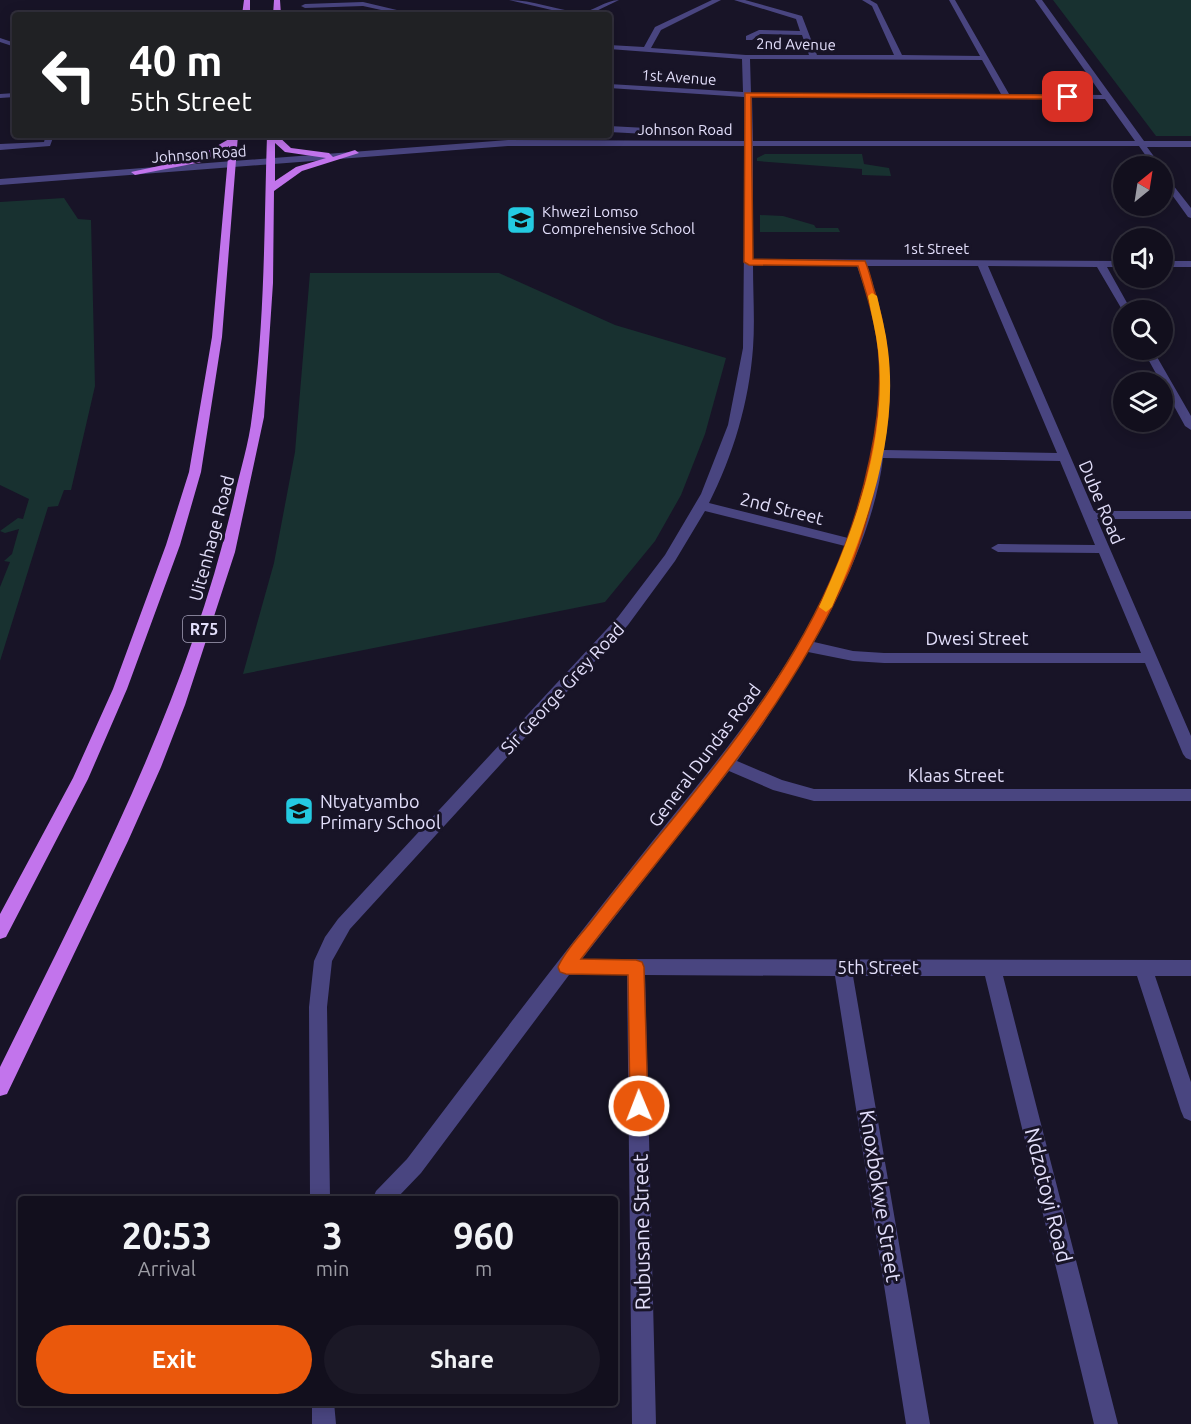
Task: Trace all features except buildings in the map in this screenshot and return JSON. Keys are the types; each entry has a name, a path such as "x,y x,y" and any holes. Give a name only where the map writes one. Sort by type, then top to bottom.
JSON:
{"main road":[{"path":"135,172 199,160 232,138"},
{"name":"Uitenhage Road","path":"0,931 80,779 120,689 173,546 195,472 210,395 234,138"},
{"name":"Uitenhage Road","path":"0,1087 120,842 153,767 186,684 228,552 258,417 268,283 271,138"},
{"path":"274,138 288,150 329,156"},
{"path":"270,190 281,179 297,169 355,153"}],"street":[{"path":"512,0 568,12"},
{"path":"589,12 616,0"},
{"path":"646,51 658,29 718,0"},
{"path":"737,0 796,16 801,21 814,58"},
{"path":"865,0 875,5 899,58"},
{"path":"952,0 1007,97"},
{"path":"1038,0 1150,156"},
{"path":"305,3 363,4 400,12"},
{"path":"749,38 759,32 805,33"},
{"name":"2nd Avenue","path":"612,47 746,57 984,58"},
{"name":"Sir George Grey Road","path":"320,1196 318,1007 323,961 331,943 344,924 623,621 649,589 703,506 735,426 741,401 748,348 746,57"},
{"name":"1st Avenue","path":"612,86 747,95 1108,97"},
{"path":"612,129 748,138"},
{"path":"443,138 443,146"},
{"name":"Johnson Road","path":"0,182 271,162 443,146 566,142 748,138 1191,144"},
{"path":"0,147 48,140"},
{"path":"1173,190 1191,215"},
{"name":"1st Street","path":"749,262 1113,264"},
{"name":"General Dundas Road","path":"385,1196 414,1166 640,869 726,763 806,646 853,544 878,454 884,404 884,351 874,302 861,263"},
{"name":"Dube Road","path":"982,264 1191,754"},
{"path":"1173,264 1191,264"},
{"path":"1101,265 1120,300"},
{"path":"1154,360 1191,426"},
{"path":"878,454 1063,457"},
{"name":"2nd Street","path":"703,506 853,544"},
{"path":"1090,515 1191,515"},
{"path":"998,549 1102,549"},
{"name":"Dwesi Street","path":"806,646 853,656 884,658 1149,658"},
{"name":"Klaas Street","path":"726,763 779,785 814,795 1191,795"},
{"name":"Ndzotoyi Road","path":"992,966 1106,1424"},
{"name":"5th Street","path":"566,967 1191,968"},
{"name":"Rubusane Street","path":"636,967 644,1424"},
{"name":"Knoxbokwe Street","path":"843,967 918,1424"},
{"path":"1143,967 1191,1111"},
{"path":"323,1406 324,1424"}],"green space":[{"path":"1053,0 1191,0 1191,136 1156,136"},
{"path":"765,154 862,154 864,164 889,168 891,176 862,175 862,169 757,161 757,158"},
{"path":"64,198 78,219 91,220 95,386 71,490 64,490 58,506 48,507 0,661 0,587 10,562 4,561 12,554 19,529 5,533 0,531 18,518 23,519 29,499 0,485 0,202"},
{"path":"760,215 783,216 814,225 816,228 838,228 840,232 760,232"},
{"path":"310,273 499,273 615,325 726,358 705,434 681,495 655,541 605,602 243,674 274,563 295,452"}],"slow traffic":[{"path":"826,607 843,571 868,497 883,421 884,351 872,296"}],"place":[{"name":"Khwezi Lomso Comprehensive School","path":"521,220"},
{"name":"Ntyatyambo Primary School","path":"299,811"}],"route":[{"path":"639,1106 636,967 566,967 640,869 726,763 806,646 843,571 853,544 868,497 883,421 884,351 874,302 861,263 749,262 747,95 1068,97"}]}
